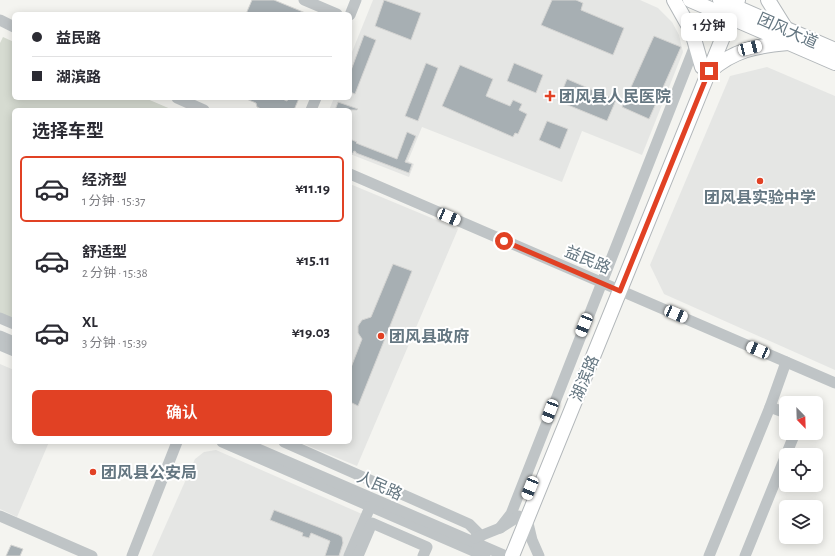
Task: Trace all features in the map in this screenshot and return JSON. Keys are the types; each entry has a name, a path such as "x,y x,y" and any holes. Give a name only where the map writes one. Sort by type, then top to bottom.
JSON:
{"main road":[{"path":"674,0 687,21 706,69 744,50 788,36 768,0"},
{"name":"团风大道","path":"690,0 729,6 788,36 835,63"},
{"name":"湖滨路","path":"506,556 523,518 611,287 706,69 729,6"},
{"name":"团风大道","path":"788,36 835,50"}],"street":[{"path":"304,0 332,12"},
{"path":"351,12 356,0"},
{"path":"0,20 12,25"},
{"path":"500,528 511,514 611,287 696,43"},
{"path":"182,100 200,108"},
{"name":"益民路","path":"352,175 835,383"},
{"path":"0,318 12,323"},
{"path":"0,336 12,341"},
{"path":"0,345 12,350"},
{"path":"709,556 770,406 786,362"},
{"path":"770,406 779,410"},
{"path":"132,556 176,444"},
{"name":"人民路","path":"227,444 485,556"},
{"name":"人民路","path":"247,444 506,556"},
{"path":"289,444 469,524 481,536"},
{"path":"745,556 779,472"},
{"path":"349,556 370,507"},
{"path":"0,516 92,556"},
{"path":"469,540 523,518 539,556"},
{"path":"358,556 372,523 427,547 423,556"}],"shaded area":[{"name":"团风县人民医院","path":"373,0 640,0 658,8 672,22 679,35 683,52 642,155 582,131 562,182 422,127 408,161 414,164 409,177 352,155 352,108 330,108 333,100 352,100 352,52"},
{"path":"3,37 12,41 12,100 150,100 168,108 12,108 12,318 0,313 0,43"},
{"name":"团风县实验中学","path":"767,67 835,96 835,370 664,294 650,265 730,76"},
{"name":"团风县政府","path":"352,185 458,229 357,466 304,444 352,444"},
{"path":"0,364 12,369 12,444 48,444 17,517 0,509"},
{"path":"216,450 362,514 344,556 152,556 195,459 204,452"}],"building":[{"path":"252,0 274,0 303,12 247,12"},
{"path":"384,0 421,13 411,40 375,26"},
{"path":"552,0 576,0 583,3 581,10 624,28 613,55 541,25"},
{"path":"364,35 376,40 355,94 352,93 352,68"},
{"path":"654,36 681,47 649,119 622,107"},
{"path":"426,63 438,68 418,121 405,116"},
{"path":"514,63 543,75 536,93 507,81"},
{"path":"460,65 493,79 486,96 510,106 513,100 522,104 519,110 527,114 518,134 515,133 513,137 442,106"},
{"path":"567,79 616,100 607,121 558,101"},
{"path":"249,100 298,100 295,108 259,108 257,107 256,103"},
{"path":"338,102 358,109 352,110 352,108 336,108"},
{"path":"547,121 568,129 560,149 539,140"},
{"path":"407,132 416,136 405,162 412,164 409,173 354,151 352,154 352,140 357,142 356,143 397,159"},
{"path":"393,264 412,271 358,406 352,403 352,365 362,339 358,333 358,326 362,320 371,317"},
{"path":"274,510 342,537 343,543 339,556 325,556 330,541 311,533 309,538 302,536 303,533 270,520"},
{"path":"11,545 23,549 20,556 6,556"}],"place":[{"name":"团风县人民医院","path":"550,96"},
{"name":"团风县实验中学","path":"760,181"},
{"name":"团风县政府","path":"381,336"},
{"name":"团风县公安局","path":"93,472"}],"route":[{"path":"504,241 620,291 709,71"}]}
